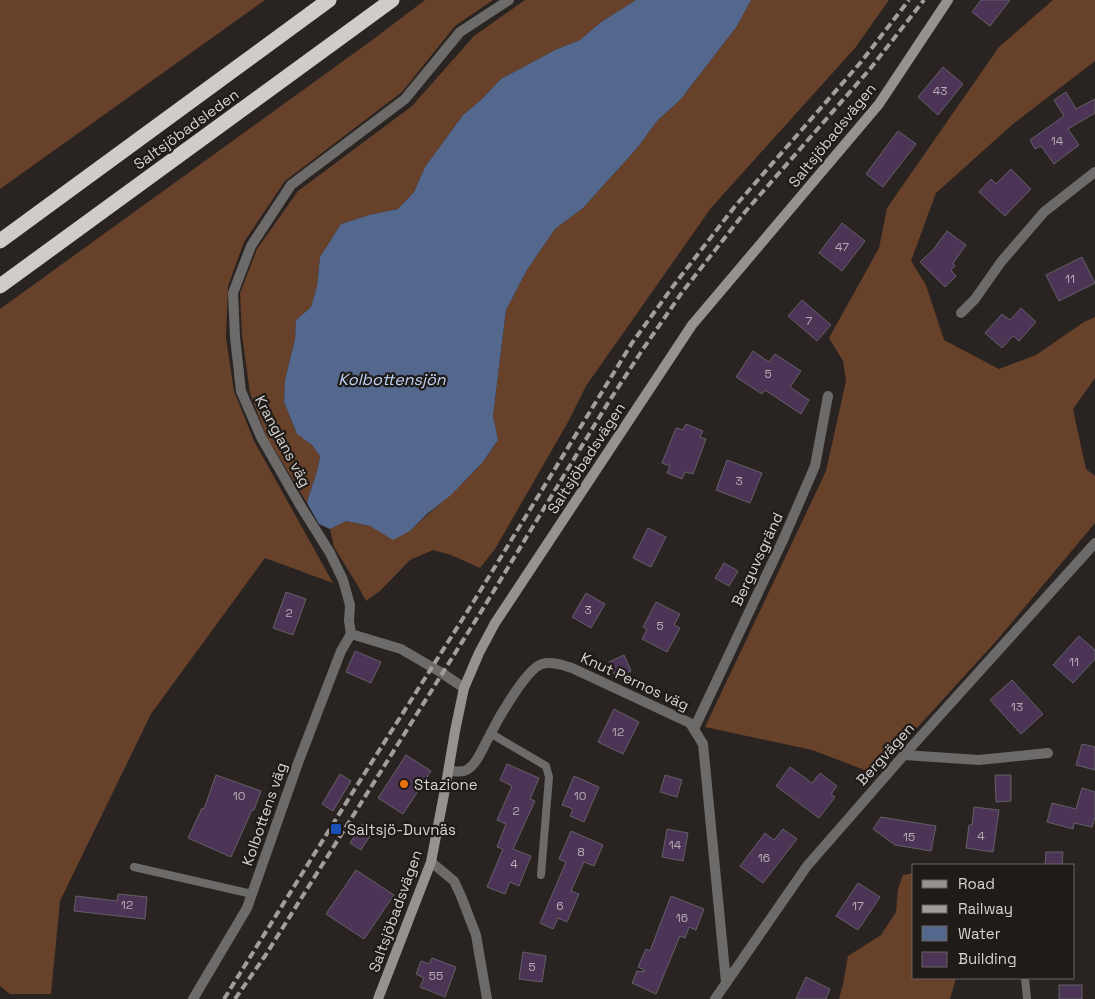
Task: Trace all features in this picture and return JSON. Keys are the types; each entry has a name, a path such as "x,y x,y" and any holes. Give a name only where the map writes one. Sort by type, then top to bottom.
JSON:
{"highway":[{"name":"Saltsjöbadsleden","path":"0,241 330,0"},
{"name":"Saltsjöbadsleden","path":"0,286 392,0"}],"street":[{"name":"Kranglans väg","path":"351,634 350,606 344,580 330,553 261,438 241,390 235,337 233,293 251,246 291,185 406,98 460,32 509,0"},
{"name":"Saltsjöbadsvägen","path":"378,999 431,862 464,688 495,623 692,325 879,104 948,0"},
{"path":"961,313 975,299 1001,262 1044,212 1095,172"},
{"name":"Berguvsgränd","path":"694,729 783,540 815,466 828,396"},
{"name":"Bergvägen","path":"715,999 807,866 1095,543"},
{"path":"351,634 401,649 464,688"},
{"name":"Kolbottens väg","path":"193,999 247,908 305,744 341,651 351,634"},
{"name":"Knut Pernos väg","path":"448,771 464,771 476,761 521,683 541,664 554,663 572,668 690,723 703,744 726,982"},
{"path":"904,755 979,760 1048,753"},
{"path":"431,862 454,882 461,896 476,934 487,999"}],"lane":[{"path":"490,734 546,766 549,777 541,874"},
{"path":"134,868 252,894"},
{"path":"1025,979 1027,999"}],"shaded area":[{"path":"0,0 265,0 0,189"},
{"path":"425,0 493,0 455,26 402,92 285,181 244,242 228,286 226,338 234,391 254,441 333,583 265,558 151,714 60,901 51,994 10,994 0,986 0,309"},
{"path":"525,0 636,0 601,22 580,40 555,50 501,79 463,115 425,167 414,192 398,209 369,215 341,224 320,257 317,286 311,307 296,320 295,339 285,380 284,402 296,432 312,445 320,456 307,503 266,436 250,393 242,335 240,293 257,249 298,191 412,106 474,36"},
{"path":"751,0 889,0 855,48 711,208 586,386 568,422 495,549 480,568 451,555 433,550 410,560 380,591 366,601 334,547 330,529 346,521 410,531 465,481 484,460 498,440 493,416 506,310 527,270 555,229 583,208 638,147 657,121 681,99 737,26"},
{"path":"1053,0 1095,0 1095,61 1013,124 936,193 911,261 926,285 944,340 999,369 1036,355 1084,322 1095,317 1095,378 1073,409 1086,469 1095,476 1095,523 998,639 875,774 812,750 705,727 826,471 846,381 843,361 829,338 879,248 887,208 999,47"},
{"path":"912,873 912,979 956,979 950,999 839,999 848,956 881,935 896,912 898,889 903,875"}],"water":[{"name":"Kolbottensjön","path":"636,0 751,0 737,26 681,99 657,121 638,147 583,208 555,229 527,270 506,310 493,416 498,440 483,462 451,495 427,514 410,531 393,540 370,526 346,521 330,529 319,524 307,503 320,456 312,445 297,434 284,402 285,380 295,339 296,320 311,307 317,286 320,257 341,224 369,215 398,209 414,192 425,167 463,115 501,79 555,50 580,40 601,22"}],"building":[{"path":"981,0 1010,0 990,26 972,12"},
{"path":"943,67 963,84 938,115 918,97"},
{"path":"1066,92 1076,109 1095,99 1095,113 1068,129 1079,145 1054,164 1041,146 1035,149 1030,140 1064,116 1054,100"},
{"path":"898,131 916,144 883,187 866,174"},
{"path":"1011,169 1031,189 1005,216 979,192 991,179 996,184"},
{"path":"842,223 865,241 842,271 819,253"},
{"path":"947,231 966,245 953,263 955,266 951,270 956,276 945,287 920,262 933,250"},
{"path":"1082,257 1095,283 1059,301 1046,275"},
{"path":"802,300 831,325 817,341 788,316"},
{"path":"1021,308 1036,322 1019,341 1013,336 1002,348 985,333 1002,314 1010,320"},
{"path":"753,351 769,362 775,354 801,371 790,387 809,400 801,414 765,390 762,394 736,377"},
{"path":"686,424 703,431 700,437 706,439 693,474 685,472 682,479 667,473 670,466 662,463 676,428 683,430"},
{"path":"727,460 762,473 750,503 716,490"},
{"path":"648,528 666,537 651,567 633,558"},
{"path":"724,563 738,571 729,586 715,578"},
{"path":"286,592 306,599 293,635 273,628"},
{"path":"586,593 605,604 591,628 572,617"},
{"path":"656,602 680,614 674,625 680,628 667,652 642,639 647,629 643,627"},
{"path":"1079,636 1095,650 1095,659 1073,683 1053,665"},
{"path":"355,651 381,662 371,683 346,672"},
{"path":"624,655 631,671 616,678 609,662"},
{"path":"1012,680 1043,714 1021,734 990,700"},
{"path":"614,709 639,722 623,754 598,742"},
{"path":"1082,744 1095,747 1095,770 1076,765"},
{"name":"Stazione","path":"406,755 431,771 403,814 378,798"},
{"path":"507,764 539,778 530,799 535,801 513,849 531,856 519,886 510,882 505,894 487,887 503,849 497,847 506,824 497,820 512,786 500,780"},
{"path":"790,767 812,783 820,773 837,786 831,794 835,797 819,818 776,786"},
{"path":"340,774 351,781 333,811 322,804"},
{"path":"216,775 261,791 231,857 188,838 202,808 204,809"},
{"path":"665,775 682,780 677,797 660,792"},
{"path":"995,775 1011,775 1011,801 996,802"},
{"path":"574,776 599,787 584,822 570,816 573,809 562,805"},
{"path":"1082,788 1095,792 1095,817 1092,827 1074,823 1073,829 1047,822 1052,803 1076,809"},
{"path":"974,807 999,810 993,852 966,848"},
{"path":"881,817 936,826 931,851 895,845 873,829"},
{"path":"362,824 373,831 361,850 350,843"},
{"path":"667,829 688,833 683,861 662,857"},
{"path":"783,829 797,839 763,883 740,866 765,833 774,840"},
{"path":"571,831 603,845 594,866 584,862 571,891 579,894 567,922 558,918 553,929 540,923 566,862 559,859"},
{"path":"1046,852 1063,852 1062,864 1045,864"},
{"path":"356,870 394,895 364,939 326,914"},
{"path":"858,883 880,897 858,930 836,916"},
{"path":"118,894 147,897 145,919 74,911 76,896 117,901"},
{"path":"671,896 704,909 696,930 689,927 685,938 680,936 656,994 632,983 637,971 644,972 644,970 638,967 646,949 650,951"},
{"path":"523,952 546,956 542,982 519,979"},
{"path":"432,958 456,967 445,997 420,987 424,978 416,974 421,961 429,964"},
{"path":"806,977 830,989 826,999 796,999"},
{"path":"1059,985 1082,985 1082,999 1059,999"}],"railway":[{"path":"224,999 474,601 632,343 736,205 861,62 909,0"},
{"path":"235,999 265,956 484,607 608,403 683,291 745,212 870,69 924,0"}],"place":[{"name":"Stazione","path":"404,784"},
{"name":"Saltsjö-Duvnäs","path":"336,829"}]}
